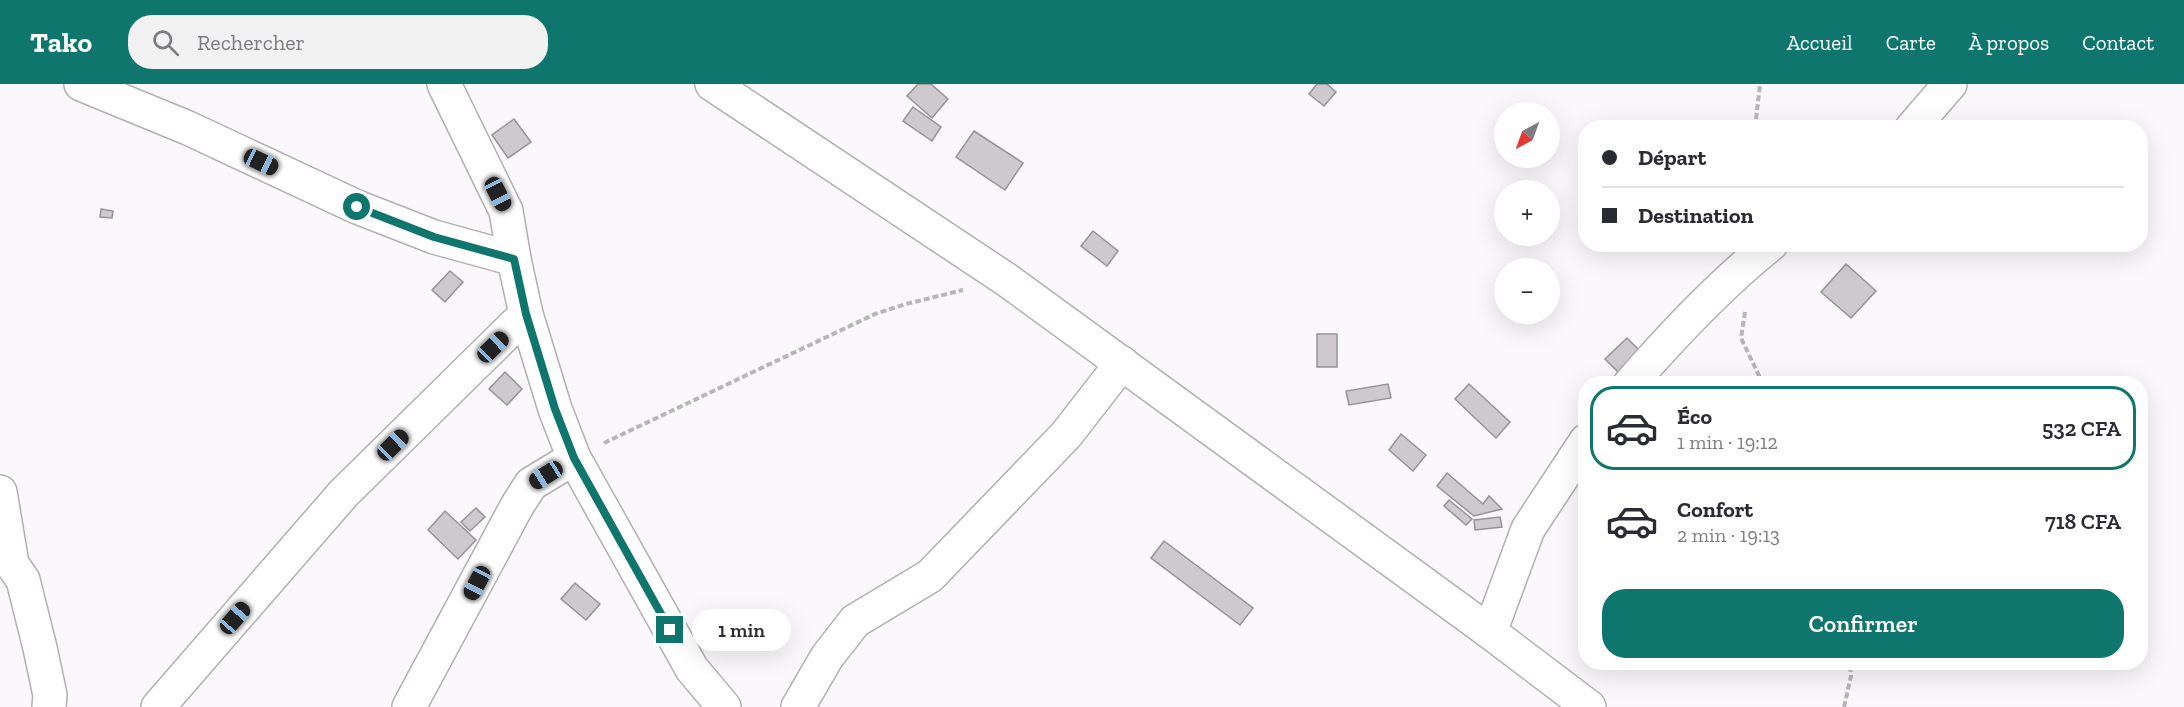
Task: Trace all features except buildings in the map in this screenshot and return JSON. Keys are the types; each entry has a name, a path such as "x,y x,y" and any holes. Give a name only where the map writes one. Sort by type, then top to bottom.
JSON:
{"street":[{"path":"81,84 188,128 357,207 434,237 514,259"},
{"path":"444,84 506,211 526,314 555,409 574,458 692,669 724,707"},
{"path":"712,84 1006,280 1490,632 1589,707"},
{"path":"1919,120 1950,84"},
{"path":"1638,376 1682,329 1762,252"},
{"path":"158,707 343,494 526,314"},
{"path":"798,707 827,657 855,621 930,576 1066,435 1122,363"},
{"path":"1490,632 1528,529 1578,453"},
{"path":"409,707 531,484 574,458"},
{"path":"0,492 12,564 23,580 40,648 50,695 49,707"}],"path":[{"path":"1756,120 1760,84"},
{"path":"1759,376 1741,338 1762,252"},
{"path":"574,458 874,314 1006,280"},
{"path":"1844,707 1851,670"}],"route":[{"path":"357,207 434,237 514,259 526,314 555,409 574,458 670,630"}]}
